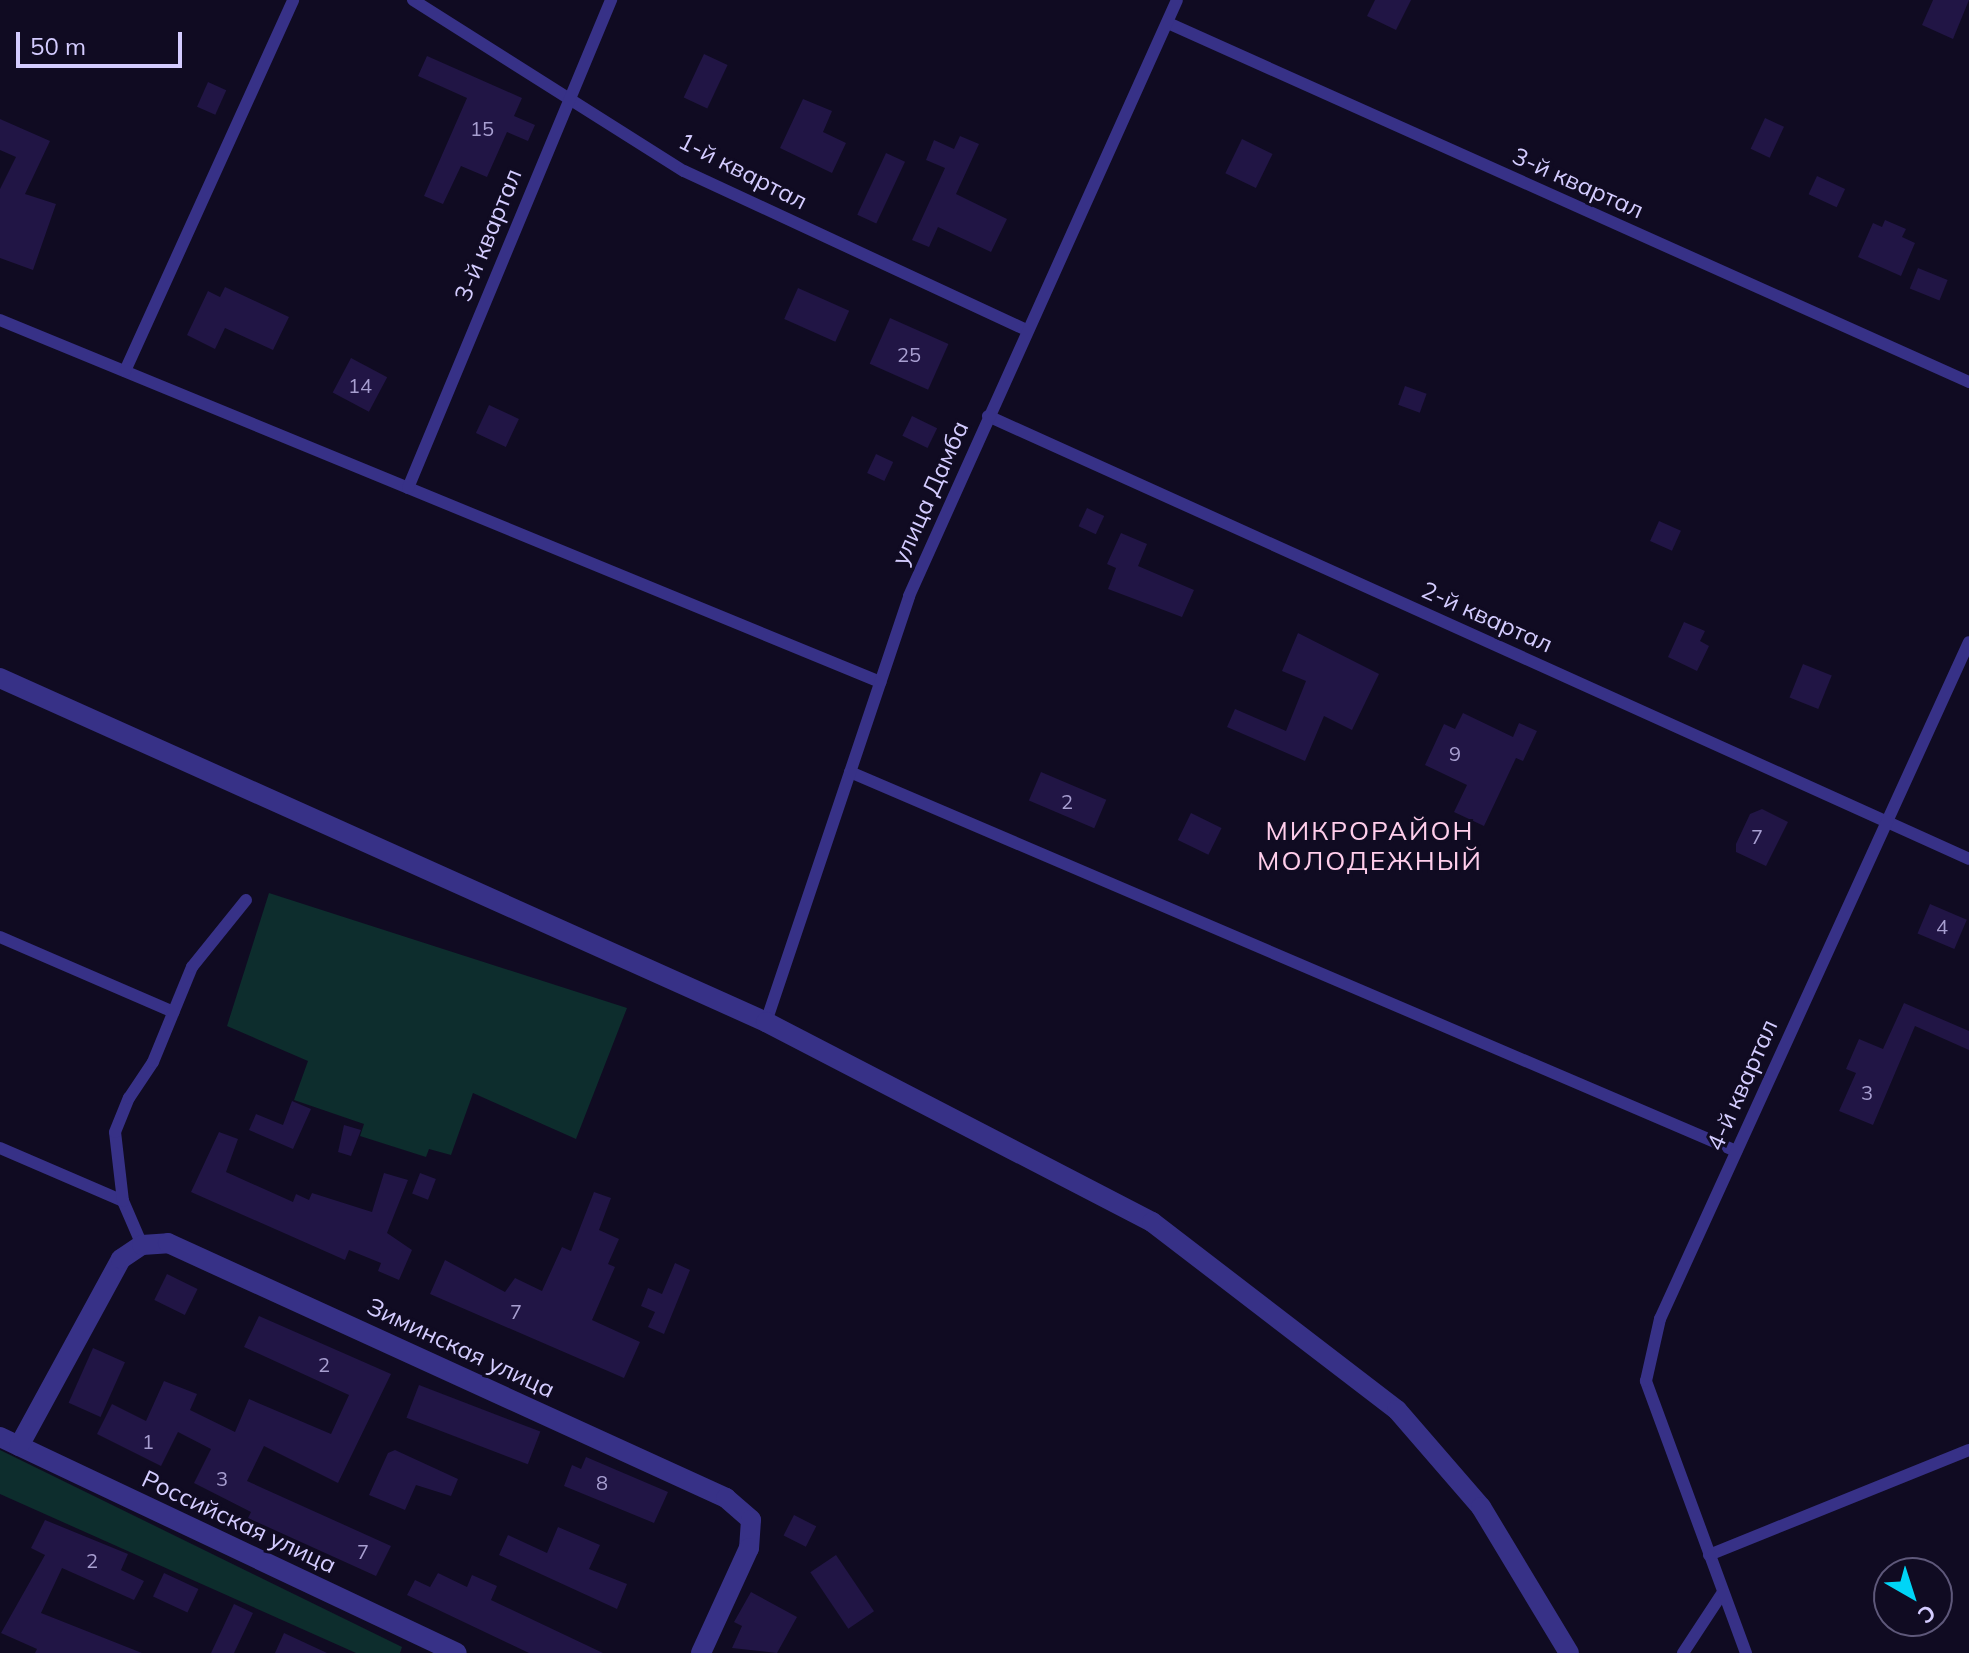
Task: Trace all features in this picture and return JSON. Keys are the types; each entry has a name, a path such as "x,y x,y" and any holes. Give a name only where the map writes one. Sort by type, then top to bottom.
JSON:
{"street":[{"path":"0,678 766,1022 1152,1222 1397,1410 1481,1507 1569,1653"},
{"name":"Зиминская улица","path":"142,1245 168,1243 726,1498 751,1520 749,1548 701,1653"},
{"path":"19,1446 121,1259 142,1245"},
{"name":"Российская улица","path":"0,1437 457,1653"}],"lane":[{"path":"125,371 293,0"},
{"name":"1-й квартал","path":"413,0 570,95 684,171 1027,330"},
{"name":"3-й квартал","path":"408,488 611,0"},
{"name":"улица Дамба","path":"766,1022 909,596 1177,0"},
{"name":"3-й квартал","path":"1168,23 1969,382"},
{"path":"0,320 880,682"},
{"name":"2-й квартал","path":"988,416 1969,859"},
{"name":"4-й квартал","path":"1746,1653 1646,1381 1660,1319 1969,642"},
{"path":"850,772 1736,1151"},
{"path":"142,1245 123,1201 115,1132 192,967 246,900"},
{"path":"0,937 173,1012"},
{"path":"0,1148 123,1201"},
{"path":"1709,1555 1969,1450"},
{"path":"1683,1653 1723,1592"}],"green space":[{"path":"269,893 627,1008 576,1139 473,1093 451,1155 429,1149 426,1157 360,1136 364,1124 294,1100 308,1061 227,1026"},
{"path":"0,1450 402,1647 400,1653 356,1653 0,1494"}],"building":[{"path":"1375,0 1411,0 1396,30 1367,16"},
{"path":"1933,0 1969,0 1953,39 1922,25"},
{"path":"704,54 728,65 707,108 684,98"},
{"path":"427,56 522,98 514,116 535,125 528,141 507,132 487,177 461,166 443,204 424,196 467,98 418,76"},
{"path":"208,82 226,90 215,115 197,107"},
{"path":"803,99 832,111 823,132 846,143 832,173 780,148"},
{"path":"1765,118 1784,127 1770,158 1751,149"},
{"path":"0,119 50,141 25,194 56,204 33,270 0,258 0,189 16,157 0,150"},
{"path":"960,136 979,144 956,194 1007,219 991,252 938,227 929,247 912,240 945,168 926,160 934,140 954,149"},
{"path":"1242,139 1273,154 1256,188 1225,173"},
{"path":"886,153 905,162 876,224 857,215"},
{"path":"1817,176 1845,189 1837,207 1809,194"},
{"path":"1885,220 1906,229 1902,237 1915,243 1901,276 1858,257 1873,223 1882,227"},
{"path":"1918,268 1948,280 1939,300 1910,288"},
{"path":"225,287 289,317 273,350 225,328 215,349 187,335 208,291 220,297"},
{"path":"798,288 849,311 835,342 784,319"},
{"path":"890,318 948,344 928,390 870,364"},
{"path":"351,358 387,377 369,412 333,392"},
{"path":"1405,386 1427,394 1420,413 1398,405"},
{"path":"489,405 519,419 506,447 476,433"},
{"path":"912,416 937,428 928,448 902,436"},
{"path":"876,454 893,462 884,481 867,473"},
{"path":"1087,508 1104,516 1096,534 1079,526"},
{"path":"1659,521 1681,531 1672,551 1650,541"},
{"path":"1121,533 1147,544 1138,566 1194,590 1182,617 1108,589 1116,568 1107,564"},
{"path":"1684,622 1705,631 1700,641 1709,646 1697,671 1668,657"},
{"path":"1298,633 1379,674 1352,730 1324,716 1305,761 1227,727 1235,709 1286,731 1306,681 1282,671"},
{"path":"1803,664 1832,676 1818,709 1790,697"},
{"path":"1463,713 1513,737 1519,723 1537,731 1523,761 1516,758 1484,826 1454,812 1467,785 1425,765 1444,724 1455,729"},
{"path":"1041,772 1106,800 1094,828 1029,801"},
{"path":"1762,809 1788,822 1766,866 1736,852 1736,844 1750,814"},
{"path":"1191,813 1222,828 1208,855 1178,840"},
{"path":"1930,904 1967,920 1954,949 1917,933"},
{"path":"1904,1003 1969,1031 1969,1050 1915,1026 1873,1125 1839,1111 1856,1073 1846,1069 1859,1039 1883,1049"},
{"path":"292,1101 311,1109 293,1149 249,1130 256,1114 283,1125"},
{"path":"344,1125 361,1130 351,1156 338,1152"},
{"path":"219,1132 238,1139 226,1172 293,1202 296,1194 309,1200 312,1193 372,1212 384,1173 408,1180 387,1233 412,1250 399,1280 378,1271 381,1263 349,1250 345,1260 191,1192"},
{"path":"420,1173 436,1179 428,1200 412,1194"},
{"path":"594,1192 611,1198 599,1230 619,1239 608,1264 615,1267 592,1320 640,1342 624,1378 430,1294 445,1260 505,1292 515,1278 542,1291 562,1247 571,1251"},
{"path":"675,1263 690,1270 664,1334 648,1327 655,1312 641,1306 648,1288 662,1294"},
{"path":"167,1274 198,1289 185,1315 154,1300"},
{"path":"259,1316 391,1374 338,1483 264,1446 247,1481 391,1546 376,1576 248,1518 251,1512 194,1483 211,1449 178,1432 161,1466 97,1434 112,1404 146,1421 164,1381 197,1394 190,1410 235,1432 249,1399 331,1434 349,1395 244,1347"},
{"path":"93,1348 125,1362 101,1417 69,1403"},
{"path":"419,1385 540,1432 528,1464 406,1418"},
{"path":"395,1450 458,1479 451,1496 416,1485 405,1510 369,1495 388,1453"},
{"path":"586,1457 668,1492 654,1523 564,1486 572,1465 581,1469"},
{"path":"794,1515 816,1526 806,1547 784,1535"},
{"path":"45,1520 128,1554 121,1570 144,1581 134,1600 62,1568 41,1613 142,1653 35,1653 37,1649 1,1633 45,1555 31,1548"},
{"path":"558,1527 600,1545 589,1569 627,1584 617,1609 499,1555 508,1535 547,1553"},
{"path":"836,1555 874,1611 848,1629 810,1572"},
{"path":"164,1573 198,1589 187,1613 153,1597"},
{"path":"438,1573 467,1587 472,1575 497,1586 491,1600 603,1653 529,1653 407,1595 415,1580 430,1587"},
{"path":"751,1592 797,1617 777,1653 732,1648 742,1626 734,1622"},
{"path":"234,1604 253,1613 234,1653 211,1653"},
{"path":"284,1633 327,1653 275,1653"}],"district":[{"name":"МИКРОРАЙОН МОЛОДЕЖНЫЙ","path":"1370,846"}]}
